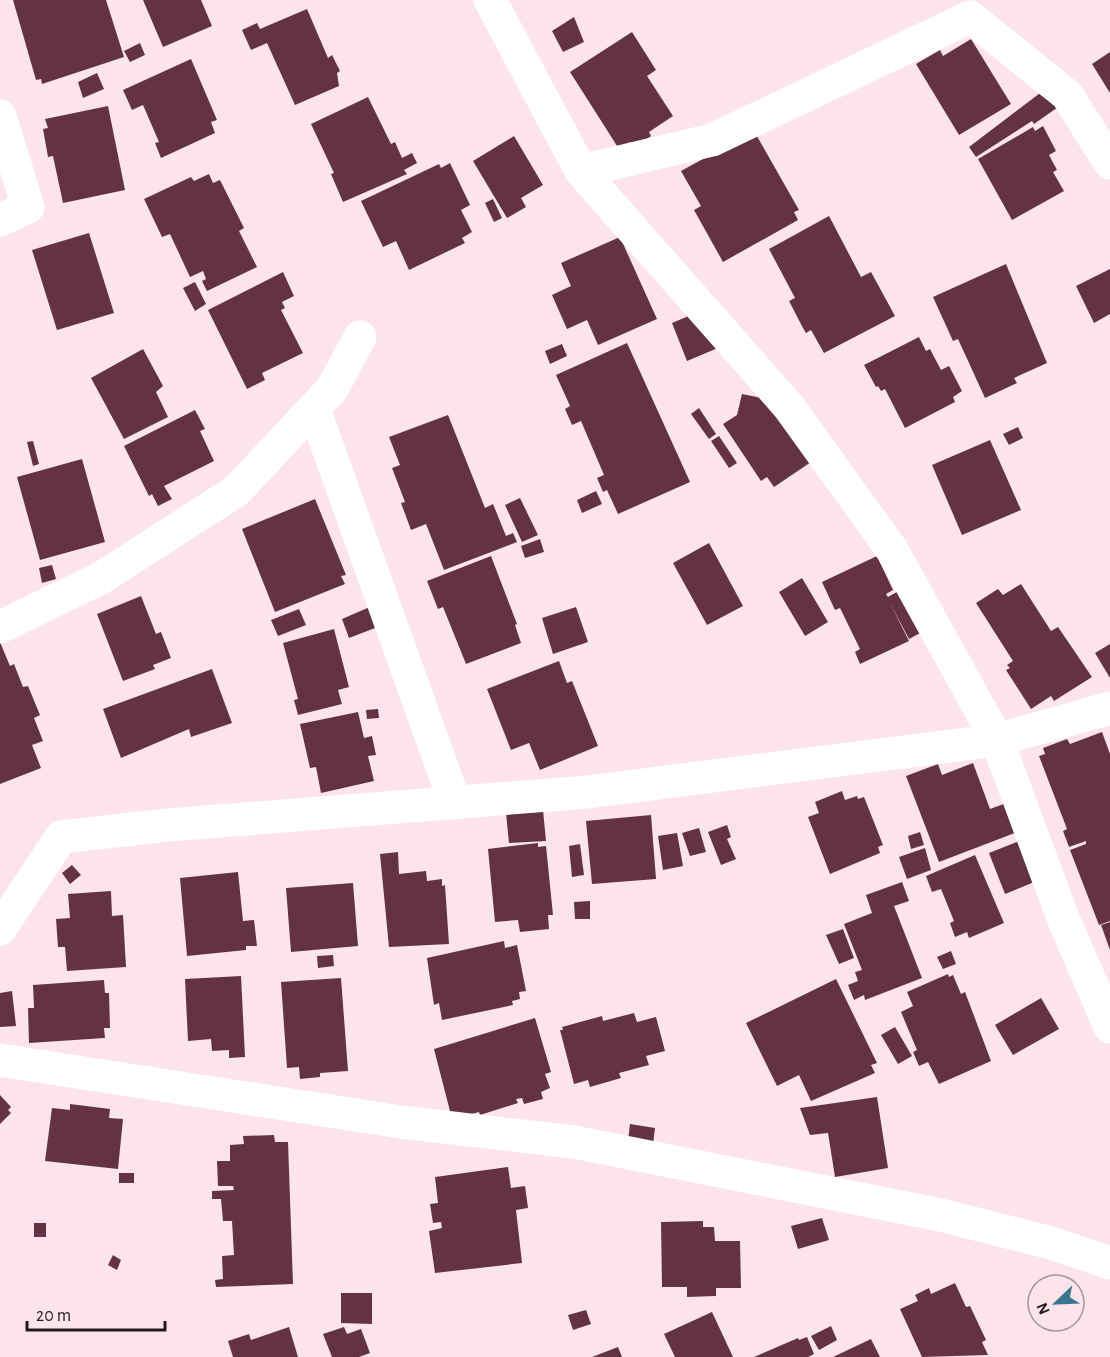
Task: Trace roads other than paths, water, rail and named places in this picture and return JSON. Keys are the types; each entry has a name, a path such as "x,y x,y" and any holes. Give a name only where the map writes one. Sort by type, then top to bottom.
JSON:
{"street":[{"path":"490,0 581,171 789,407 892,550 997,740 1063,918 1110,1027"},
{"path":"581,171 712,140 970,17 1067,95 1110,163"},
{"path":"0,116 28,207 0,220"},
{"path":"0,627 100,578 236,491 332,389 360,337"},
{"path":"314,409 455,802"},
{"path":"0,929 61,837 180,824 588,792 997,740 1110,708"},
{"path":"0,1060 402,1122 574,1142 941,1215 1051,1243 1110,1263"}]}
